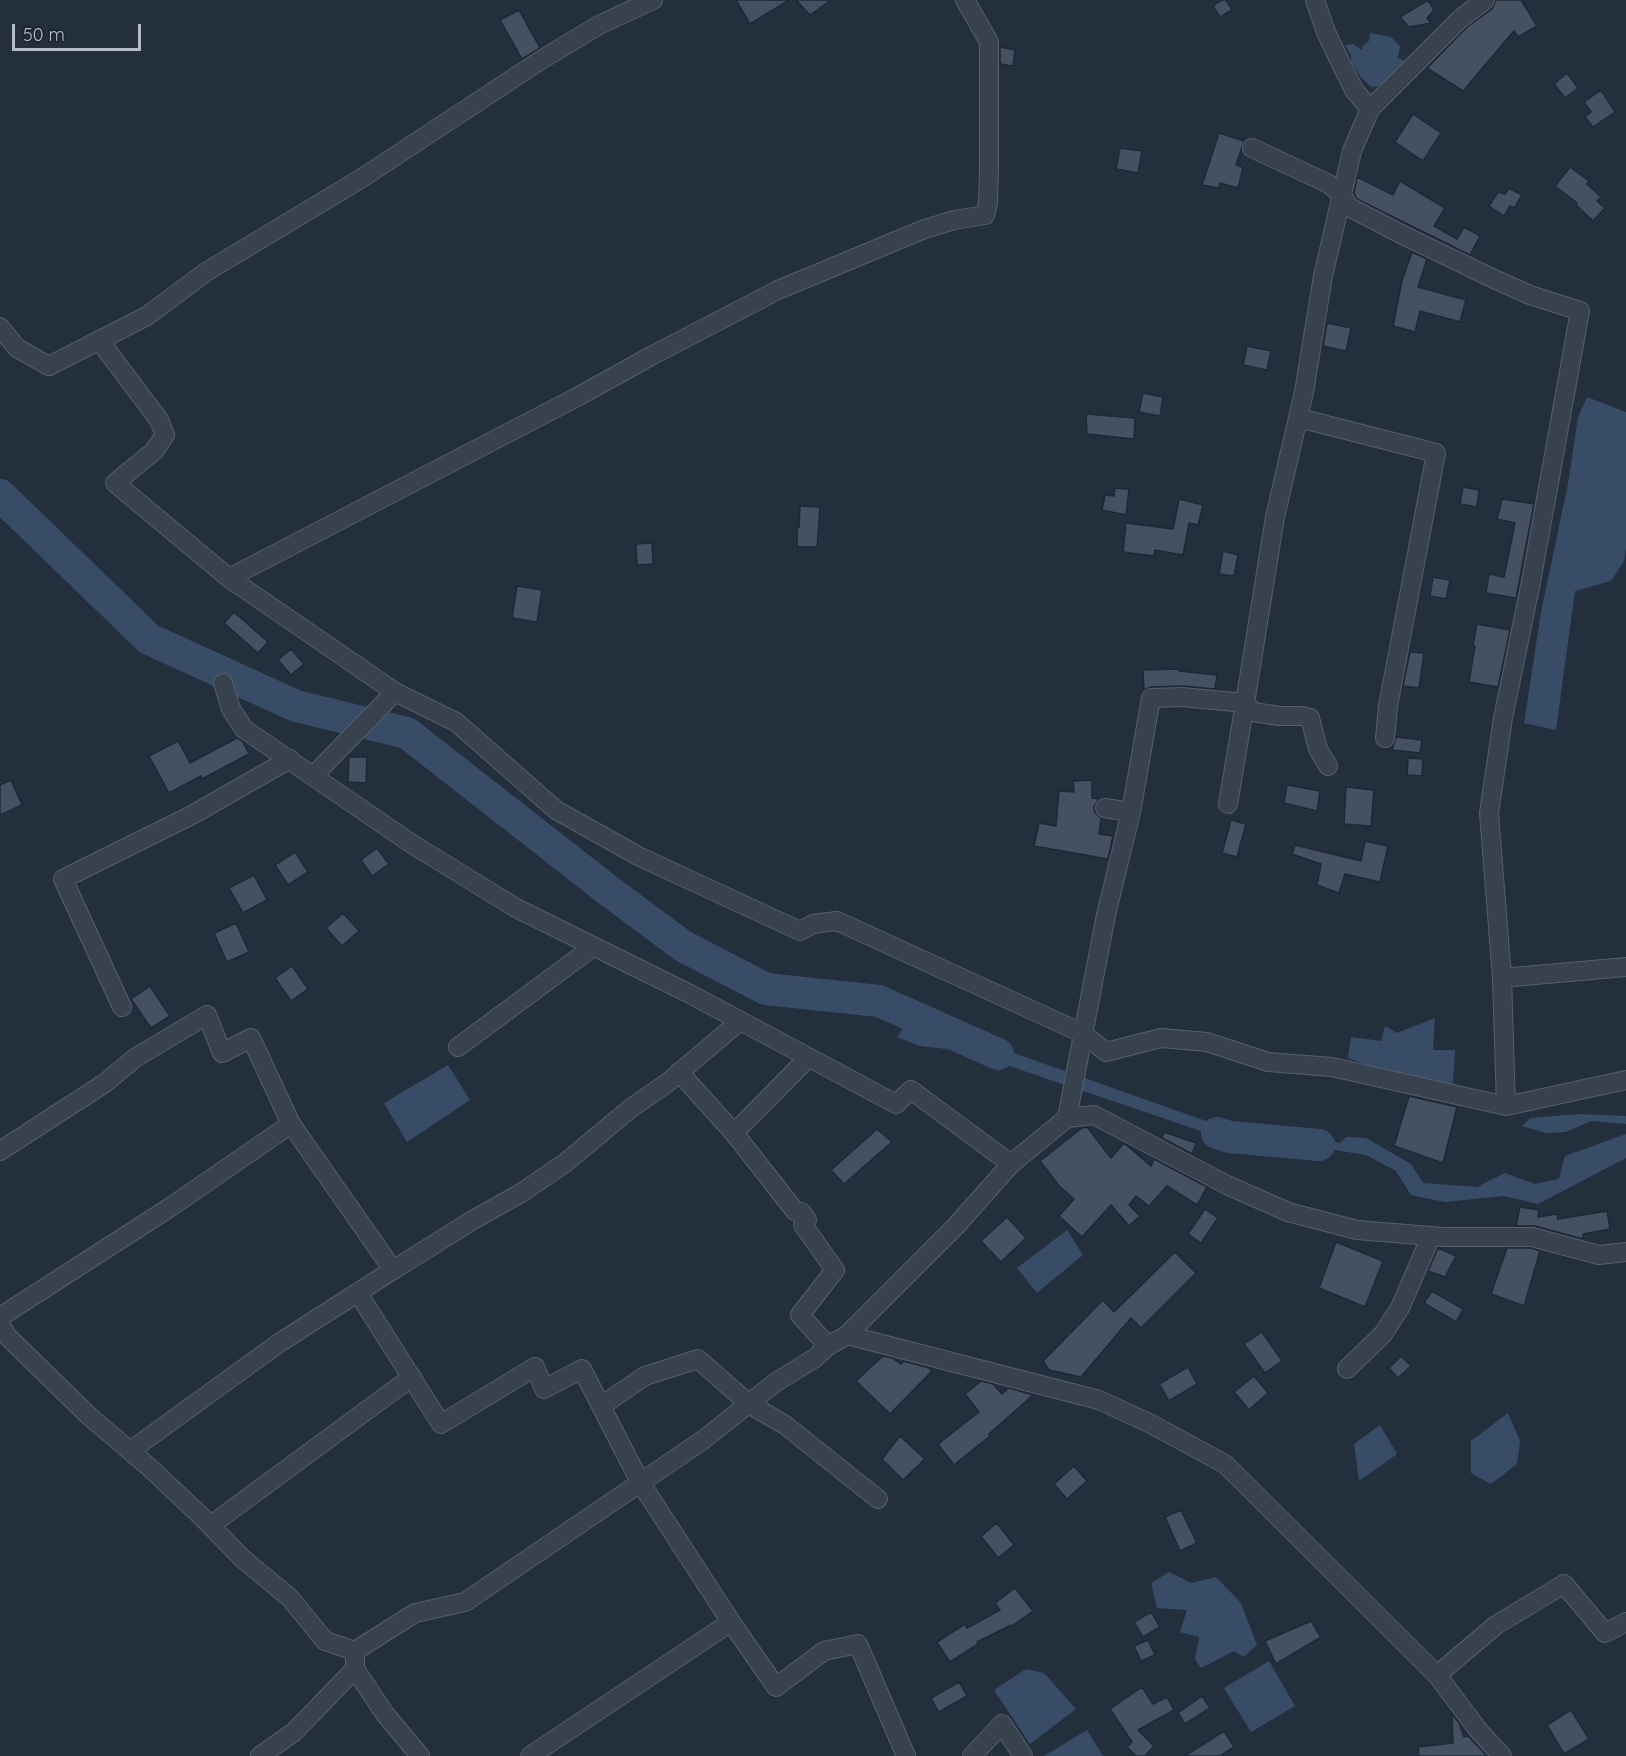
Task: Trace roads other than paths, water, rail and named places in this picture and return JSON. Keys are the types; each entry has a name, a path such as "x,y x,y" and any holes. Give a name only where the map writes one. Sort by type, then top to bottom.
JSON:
{"street":[{"path":"0,327 17,348 49,366 147,316 206,272 362,178 541,60 599,25 653,0"},
{"path":"229,578 778,290 922,231 954,220 985,215 988,203 989,168 989,42 965,0"},
{"path":"1315,0 1354,90 1370,109"},
{"path":"1228,804 1275,517 1299,418 1323,276 1352,151 1370,109 1460,19 1485,0"},
{"path":"1252,148 1329,184 1342,195 1349,207 1403,235 1512,287 1580,311 1531,582 1503,718 1489,813 1502,978 1506,1106"},
{"path":"99,340 159,420 165,435 154,452 115,483 229,578 394,692 456,722 556,810 640,857 800,931 813,924 837,921 1082,1033 1106,1052 1161,1038 1207,1042 1268,1062 1332,1067 1506,1106 1626,1080"},
{"path":"1299,418 1436,453 1388,706 1385,738"},
{"path":"223,683 231,709 244,729 440,861 516,908 690,994 896,1104 911,1090 1011,1164"},
{"path":"314,776 394,692"},
{"path":"1066,1118 1106,915 1131,812 1151,698 1182,697 1245,703 1253,712 1310,718 1318,748 1328,766"},
{"path":"122,1006 63,879 192,815 290,759"},
{"path":"1105,808 1131,812"},
{"path":"458,1047 593,947"},
{"path":"1502,978 1626,967"},
{"path":"0,1151 105,1083 135,1058 207,1015 222,1053 251,1038 291,1124 393,1270"},
{"path":"130,1451 279,1343 473,1220 521,1193 565,1163 740,1021"},
{"path":"734,1133 808,1058"},
{"path":"680,1072 734,1133 795,1211 801,1212 807,1220 803,1225 835,1270 800,1314 828,1346"},
{"path":"355,1651 415,1612 465,1602 703,1440 776,1382 815,1358 828,1346 846,1335 955,1227 1011,1164 1066,1118 1094,1115 1227,1185 1288,1212 1357,1230 1431,1236 1532,1237 1599,1255 1626,1252"},
{"path":"0,1317 169,1208 291,1124"},
{"path":"1347,1369 1383,1334 1400,1308 1431,1236"},
{"path":"358,1293 441,1424 534,1366 544,1389 582,1369 640,1482 776,1687 824,1651 858,1644 906,1756"},
{"path":"0,1325 8,1337 89,1416 211,1525 243,1559 290,1598 325,1641 355,1651"},
{"path":"846,1335 1099,1400 1151,1424 1225,1464 1437,1675 1479,1731 1502,1756"},
{"path":"601,1406 645,1376 698,1359 749,1404 785,1425 878,1499"},
{"path":"211,1525 412,1377"},
{"path":"1437,1675 1496,1625 1564,1584 1605,1633 1626,1622"},
{"path":"530,1756 731,1622"},
{"path":"355,1651 356,1670 385,1714 420,1756"},
{"path":"260,1756 294,1732 356,1670"},
{"path":"972,1756 1002,1724 1023,1756"}],"water":[{"path":"1370,33 1391,37 1400,46 1398,58 1405,61 1402,69 1390,79 1379,86 1371,87 1351,62 1351,55 1345,45 1353,44 1362,50 1363,45 1369,41"},
{"path":"1587,397 1626,412 1626,547 1624,561 1611,581 1575,591 1556,730 1524,723 1541,612 1568,484 1578,417"},
{"path":"1435,1018 1433,1050 1455,1050 1452,1094 1348,1058 1351,1037 1381,1041 1385,1026 1397,1033"},
{"path":"905,1026 923,1035 966,1036 1268,1143 1300,1136 1340,1143 1346,1137 1366,1138 1411,1164 1423,1183 1477,1187 1505,1173 1535,1184 1559,1179 1565,1156 1626,1134 1626,1158 1538,1204 1504,1196 1445,1202 1411,1195 1396,1171 1366,1155 1322,1148 1269,1154 965,1051 920,1046 897,1037"},
{"path":"448,1065 470,1100 407,1142 384,1103"},
{"path":"1578,1114 1626,1116 1626,1124 1591,1121 1566,1132 1546,1133 1522,1126 1530,1118"},
{"path":"1067,1230 1083,1255 1037,1293 1017,1268"},
{"path":"1508,1413 1520,1441 1517,1464 1491,1484 1471,1473 1471,1441"},
{"path":"1380,1425 1397,1454 1359,1481 1354,1444"},
{"path":"1169,1572 1191,1583 1216,1577 1241,1603 1257,1645 1244,1657 1234,1651 1201,1668 1195,1659 1199,1637 1180,1632 1187,1610 1157,1608 1151,1583"},
{"path":"1269,1661 1295,1706 1251,1732 1224,1688"},
{"path":"1026,1669 1044,1673 1076,1709 1030,1744 994,1690"},
{"path":"1087,1730 1103,1756 1044,1756"}],"waterway":[{"path":"0,495 149,639 296,706 407,733 683,946 766,989 879,1001 998,1054"},
{"path":"1217,1133 1230,1137 1319,1145"}]}
